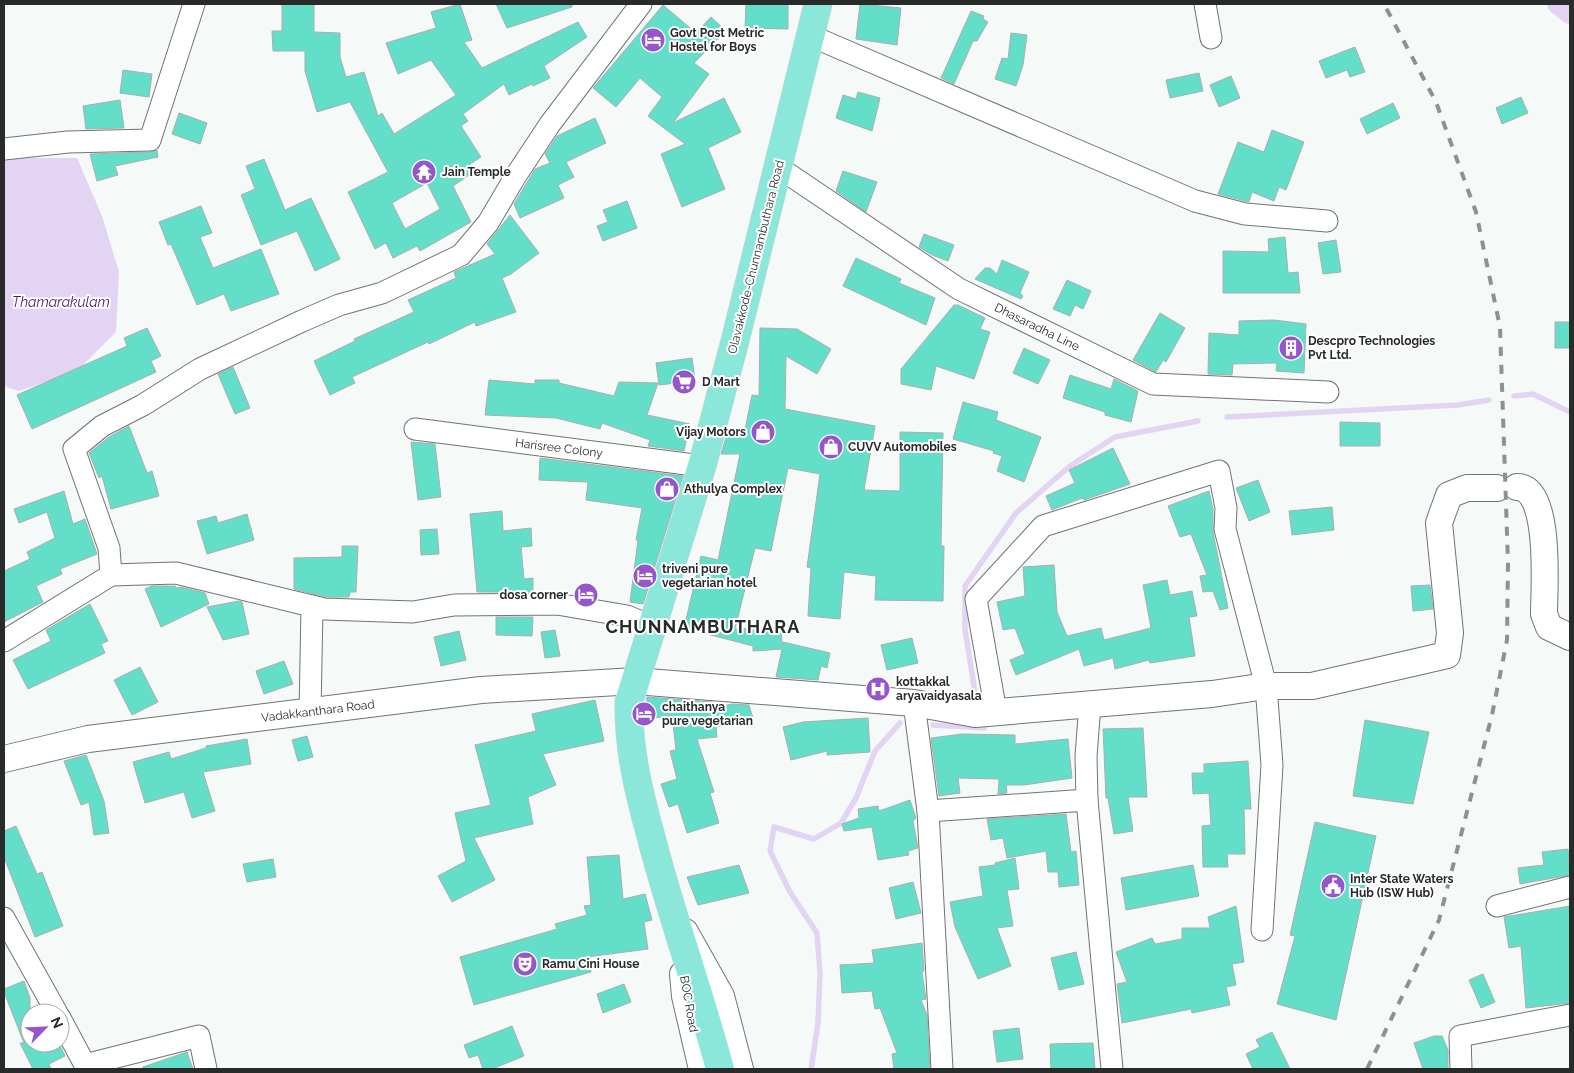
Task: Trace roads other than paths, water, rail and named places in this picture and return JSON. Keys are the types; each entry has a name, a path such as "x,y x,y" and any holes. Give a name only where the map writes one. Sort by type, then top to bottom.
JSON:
{"main road":[{"name":"Olavakkode-Chunnambuthara Road","path":"720,1069 702,1002 666,897 637,782 628,732 629,702 702,466 818,4"}],"street":[{"path":"4,149 68,142 150,140 194,4"},
{"path":"111,575 109,548 74,449 102,426 143,405 200,369 302,320 382,293 461,255 488,223 515,177 550,124 641,4"},
{"path":"1205,4 1211,38"},
{"path":"809,35 1195,202 1244,214 1327,221"},
{"name":"Dhasaradha Line","path":"778,167 959,289 1154,384 1328,392"},
{"name":"Harisree Colony","path":"415,429 702,466"},
{"path":"996,712 976,598 1043,526 1219,471 1226,508 1225,529 1266,686 1272,765 1262,930"},
{"name":"Vadakkanthara Road","path":"4,759 88,739 481,690 635,681 914,703 975,714 1212,694 1266,686 1312,686 1447,655 1450,633 1439,523 1450,494 1467,488 1521,486 1534,498 1542,520 1544,614 1549,627 1570,637"},
{"path":"4,641 111,575 176,572 324,609 413,612 454,605 557,604 619,615 653,627"},
{"path":"310,712 312,606"},
{"path":"914,703 928,811 942,1069"},
{"path":"1090,704 1086,756 1088,800 1112,1069"},
{"path":"928,811 1088,800"},
{"path":"1497,906 1570,887"},
{"path":"666,897 721,996 740,1069"},
{"path":"4,918 51,1003"},
{"name":"BOC Road","path":"680,938 685,996 702,1069"},
{"path":"1461,1069 1460,1036 1570,1015"},
{"path":"70,1037 85,1065 199,1036 206,1069"}],"water":[{"name":"Thamarakulam","path":"4,158 77,158 102,216 119,272 116,332 77,371 19,391 4,386"}],"waterway":[{"path":"1557,4 1570,14"},
{"path":"1514,396 1533,394 1570,412"},
{"path":"1227,417 1458,405 1489,400"},
{"path":"976,699 965,629 965,586 1016,513 1070,466 1115,437 1198,421"},
{"path":"811,1069 818,1023 820,973 817,933 790,892 770,851 774,827 814,839 841,823 856,798 875,751 900,723"},
{"path":"933,725 984,728"}],"railway":[{"path":"1367,1069 1439,920 1492,715 1507,640 1508,563 1500,327 1476,212 1436,102 1384,4"}],"place":[{"name":"Govt Post Metric Hostel for Boys","path":"653,40"},
{"name":"Jain Temple","path":"424,172"},
{"name":"Descpro Technologies Pvt Ltd.","path":"1291,348"},
{"name":"D Mart","path":"684,382"},
{"name":"Vijay Motors","path":"763,432"},
{"name":"CUVV Automobiles","path":"831,447"},
{"name":"Athulya Complex","path":"667,489"},
{"name":"triveni pure vegetarian hotel","path":"645,576"},
{"name":"dosa corner","path":"586,595"},
{"name":"kottakkal aryavaidyasala","path":"878,689"},
{"name":"chaithanya pure vegetarian","path":"644,714"},
{"name":"Inter State Waters Hub (ISW Hub)","path":"1333,886"},
{"name":"Ramu Cini House","path":"525,964"}],"district":[{"name":"CHUNNAMBUTHARA","path":"703,626"}]}
